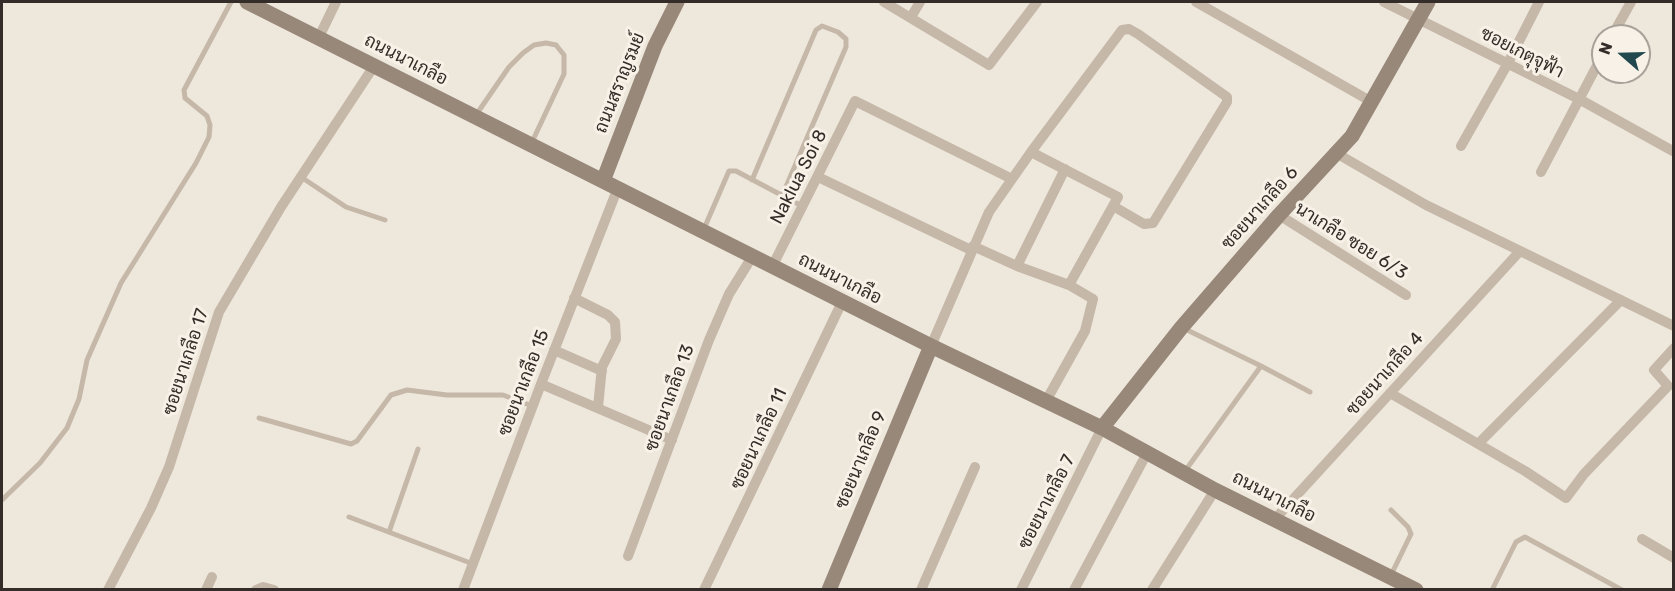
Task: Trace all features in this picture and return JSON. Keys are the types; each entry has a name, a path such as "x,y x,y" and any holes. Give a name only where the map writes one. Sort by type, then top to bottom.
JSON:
{"main road":[{"name":"ถนนนาเกลือ","path":"247,2 617,190 1102,428 1215,490 1416,590"},
{"name":"ถนนสราญรมย์","path":"603,181 655,46 677,2"},
{"name":"ซอยนาเกลือ 6","path":"1102,428 1181,328 1279,215 1353,136 1428,2"},
{"name":"ซอยนาเกลือ 9","path":"828,590 931,346"}],"street":[{"path":"319,37 336,2"},
{"path":"884,2 989,65 1037,2"},
{"path":"911,17 920,2"},
{"path":"1196,2 1372,102"},
{"name":"ซอยเกตุจุฟ้า","path":"1384,2 1579,99 1673,151"},
{"path":"1461,146 1539,2"},
{"path":"1619,24 1631,2"},
{"path":"931,346 989,212 1122,30 1129,29 1227,97 1225,107 1153,223 1144,224 1113,206"},
{"name":"ซอยนาเกลือ 17","path":"108,590 152,508 169,468 219,312 301,177 374,66"},
{"path":"1541,172 1591,76"},
{"name":"Naklua Soi 8","path":"772,267 855,101 1012,179"},
{"path":"1031,152 1118,197 1069,285"},
{"path":"1336,153 1426,205 1674,326"},
{"path":"1017,266 1065,169"},
{"path":"818,177 972,248 1069,285 1093,299 1084,331 1046,401"},
{"name":"ซอยนาเกลือ 15","path":"463,590 617,190"},
{"name":"นาเกลือ ซอย 6/3","path":"1279,215 1406,295"},
{"name":"ซอยนาเกลือ 4","path":"1275,519 1520,251"},
{"name":"ซอยนาเกลือ 13","path":"628,556 709,340 729,294 752,257"},
{"path":"574,298 608,315 615,322 616,339 602,371 598,407"},
{"path":"1478,444 1621,300"},
{"name":"ซอยนาเกลือ 11","path":"704,590 842,302"},
{"path":"1390,393 1566,498 1584,474 1668,386 1654,370 1674,348"},
{"path":"554,350 602,371"},
{"path":"541,384 672,440"},
{"name":"ซอยนาเกลือ 7","path":"1021,590 1102,428"},
{"path":"1074,590 1147,453"},
{"path":"921,590 975,467"},
{"path":"1152,590 1215,490"},
{"path":"1642,539 1674,558"},
{"path":"206,590 212,577"},
{"path":"256,590 263,587 274,590"}],"lane":[{"path":"2,500 40,463 67,428 78,399 87,360 121,283 196,163 209,137 210,125 207,116 185,98 184,90 231,2"},
{"path":"752,180 816,30 822,26 838,32 846,39 846,47 782,196"},
{"path":"475,117 509,67 523,52 534,45 546,43 556,45 564,55 564,74 531,145"},
{"path":"703,232 729,171 736,171 802,207"},
{"path":"301,177 346,207 385,220"},
{"path":"1181,328 1310,392"},
{"path":"1184,473 1261,366"},
{"path":"259,418 351,444 357,441 391,395 407,390 447,395 503,394 532,406"},
{"path":"389,532 418,449"},
{"path":"1390,576 1411,534 1408,526 1391,510"},
{"path":"350,516 473,564"},
{"path":"1492,590 1516,542 1525,537 1622,590"}]}
